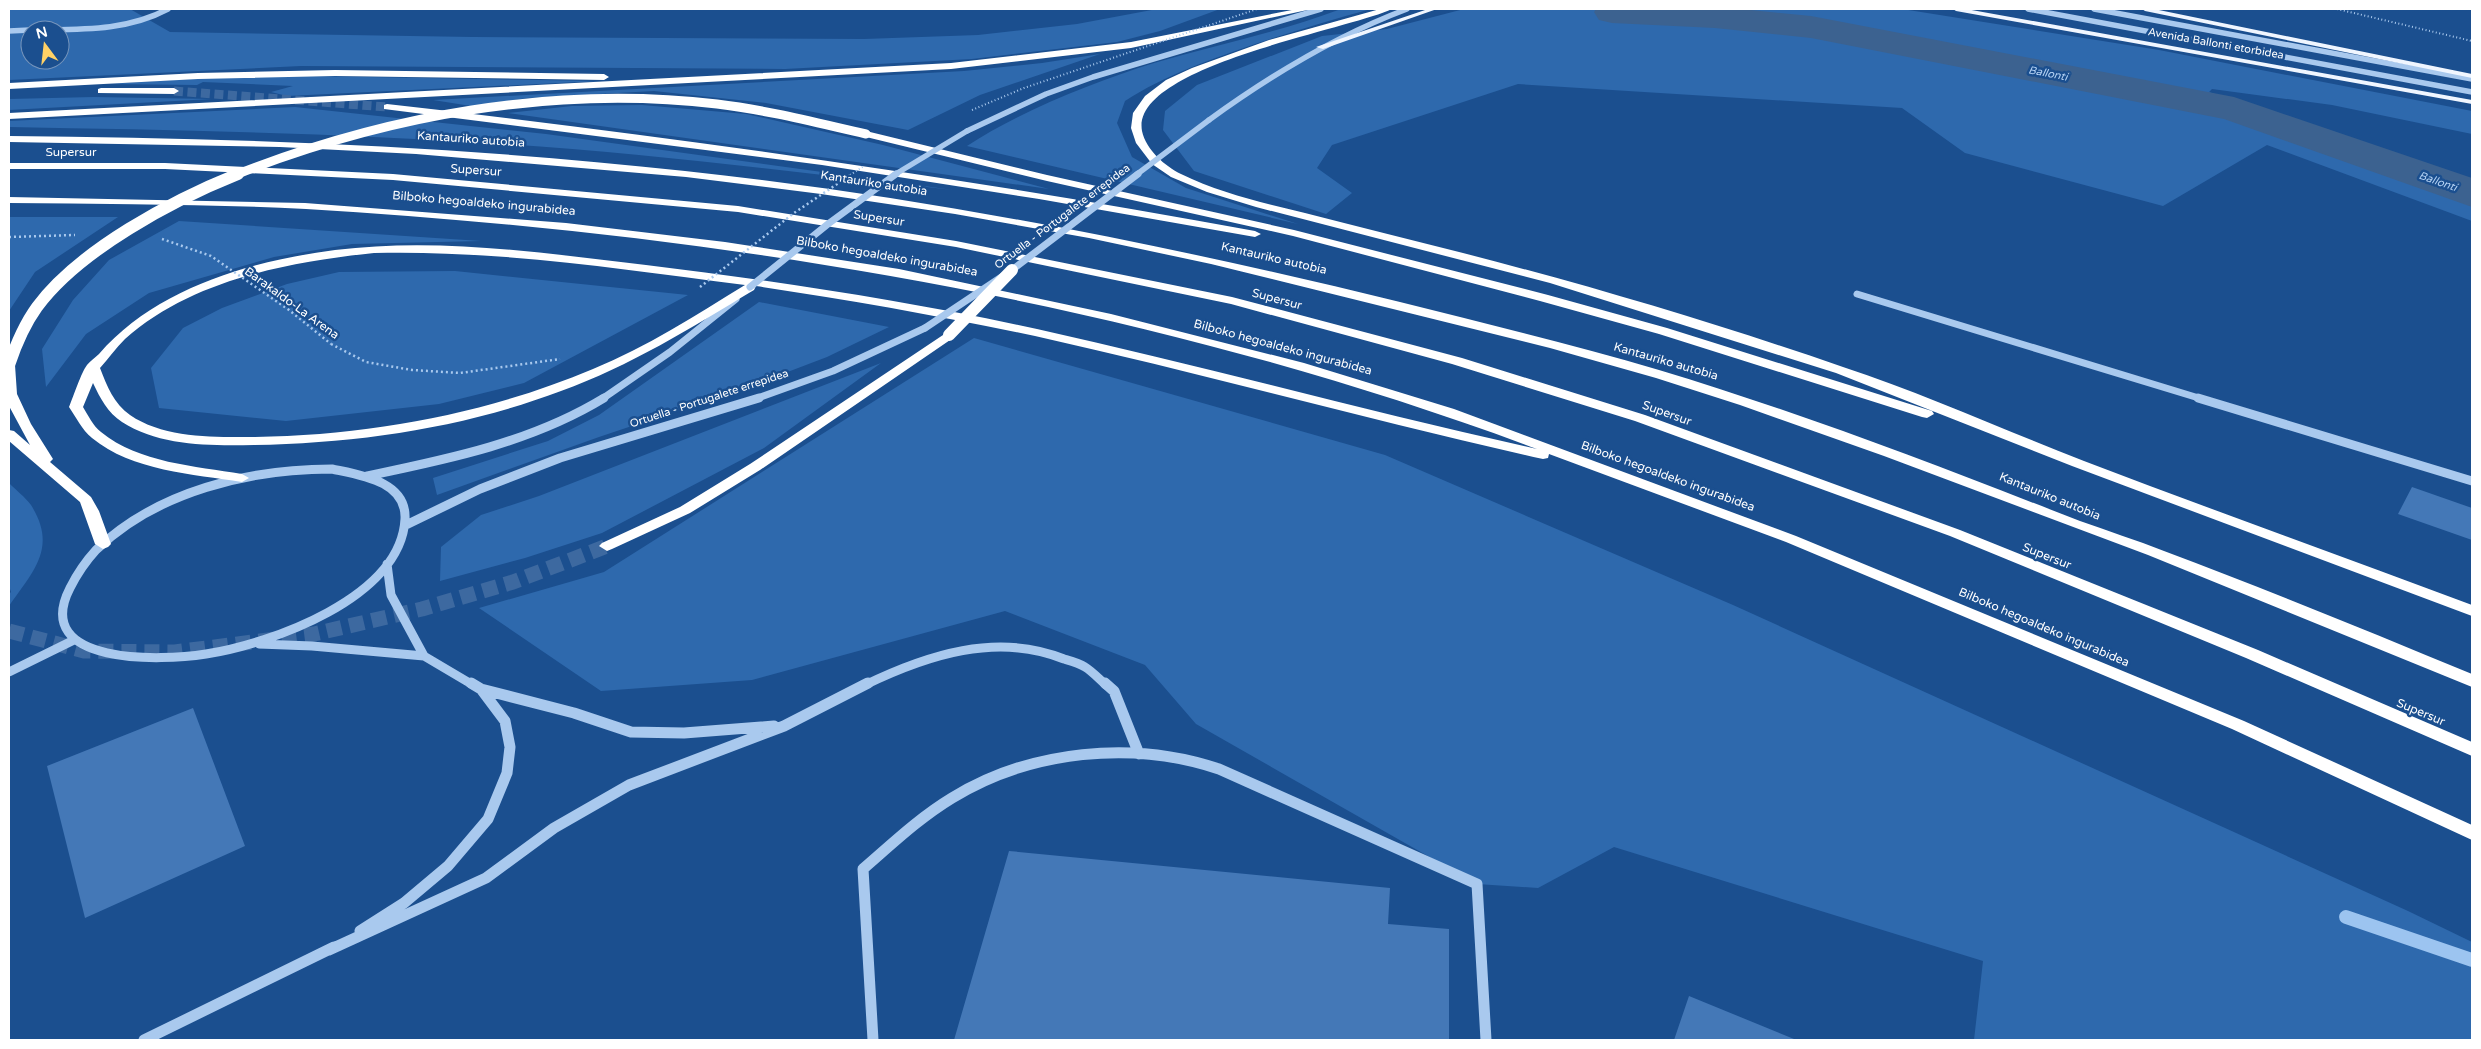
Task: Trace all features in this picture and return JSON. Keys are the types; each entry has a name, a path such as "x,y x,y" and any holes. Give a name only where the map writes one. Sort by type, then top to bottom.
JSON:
{"highway":[{"path":"9,116 951,66 1131,45 1308,9"},
{"path":"1388,9 1272,42 1194,70 1169,82 1148,98 1138,113 1136,128 1141,143 1156,162 1175,175 1211,190 1260,205 1554,280 1841,370 2078,463 2472,611"},
{"path":"9,86 198,76 335,73 760,77"},
{"path":"9,92 174,91"},
{"path":"53,470 24,424 10,394 9,365 17,340 32,314 60,282 89,257 138,222 198,191 251,168 355,135 432,117 490,108 550,101 610,98 716,104 753,109 1294,233 1663,331 2078,463"},
{"path":"387,107 752,152 1012,190 1133,211 1440,271"},
{"name":"Kantauriko autobia","path":"9,139 332,146 597,165 766,184 891,201 1086,234 1259,270 1472,324 1710,391 1979,485 2086,528 2170,558 2472,681"},
{"name":"Supersur","path":"9,166 165,166 393,178 572,192 738,209 956,244 1232,301 1457,361 1640,418 1955,533 2252,654 2472,749"},
{"name":"Bilboko hegoaldeko ingurabidea","path":"9,200 191,202 425,213 566,226 725,245 899,273 1111,318 1299,366 1449,412 1791,539 2238,725 2472,833"},
{"path":"242,478 175,466 127,453 96,434 76,407 81,386 93,366 114,341 150,314 183,297 224,280 265,268 319,257 371,250 452,251 688,274 908,307 1087,344 1371,416 1600,468"},
{"path":"606,546 685,510 755,468 949,334 1012,270"},
{"path":"93,366 106,398 126,419 161,433 214,440 281,441 341,437 472,414 536,396 598,372 646,350 735,298 750,287"},
{"path":"9,434 86,500 104,544"}],"main road":[{"path":"1320,47 1434,9"},
{"path":"1945,9 1981,13"},
{"name":"Avenida Ballonti etorbidea","path":"1956,9 2472,102"},
{"name":"Avenida Ballonti etorbidea","path":"2145,9 2472,77"}],"street":[{"path":"70,28 104,27 140,21 168,9"},
{"path":"750,287 886,179 937,146 967,131 1030,101 1093,77 1321,9"},
{"name":"Ortuella - Portugalete errepidea","path":"406,525 480,488 560,458 750,400 833,370 925,328 1012,270 1252,88 1320,47 1362,26 1407,9"},
{"name":"Avenida Ballonti etorbidea","path":"2028,9 2472,92"},
{"name":"Avenida Ballonti etorbidea","path":"2094,9 2472,77"},
{"path":"1857,294 2472,482"},
{"path":"367,476 479,450 551,426 579,411 668,356 735,298"},
{"path":"332,469 367,476 391,488 404,504 406,525 398,547 387,564 362,588 330,610 296,628 254,644 195,658 143,661 100,654 74,640 65,628 61,614 67,592 79,569 104,544 129,526 168,504 208,488 242,478 284,470 332,469"},
{"path":"387,564 391,595 424,656"},
{"path":"9,672 74,640"},
{"path":"254,644 312,646 424,656 481,688 574,713 631,732 684,733 784,726"},
{"path":"144,1040 329,950 486,878 554,828 629,785 784,726 898,669 954,651 1003,646 1045,651 1085,668 1114,692 1139,754"},
{"path":"329,950 404,903 448,866 488,819 507,773 510,747 505,721 481,688"},
{"path":"872,1040 863,869 927,814 984,781 1038,762 1094,754 1139,754 1182,758 1219,769 1477,884 1486,1040"}],"path":[{"path":"2337,9 2472,41"},
{"path":"9,238 81,235"},
{"name":"Barakaldo-La Arena","path":"160,238 211,256 290,310 331,344 366,362 412,370 460,373 563,359"},
{"path":"694,291 700,287"}],"shaded area":[{"path":"9,9 130,9 170,32 473,37 864,39 978,35 1077,24 1157,9 1220,9 1160,31 1117,42 972,59 785,69 301,66 9,80"},
{"path":"1341,9 1371,9 1258,43 1173,75 1125,101 1117,123 1132,157 1186,188 1298,224 967,146 1034,109 1107,79 1154,63 1271,31"},
{"path":"1464,9 1902,9 2159,50 2472,111 2472,134 2332,105 2212,89 2209,92 2443,172 2472,188 2472,221 2267,145 2163,206 1965,153 1902,108 1518,84 1332,145 1317,168 1352,193 1326,214 1194,171 1163,130 1165,111 1197,85 1322,36 1387,29"},
{"path":"1100,54 980,95 908,130 766,103 654,91 527,98 471,106 433,100 964,71 1042,63"},
{"path":"308,76 600,81 287,96 271,92 293,86 203,82 197,85 108,84 206,78"},
{"path":"94,97 212,99 9,110 9,99"},
{"path":"642,105 746,114 883,145 1049,189 508,113 572,106"},
{"path":"295,107 546,134 953,190 672,158 503,144 318,135 9,127 9,121"},
{"path":"9,217 118,217 35,272 9,311"},
{"path":"179,221 481,241 352,244 274,257 149,293 86,334 46,387 42,349 73,300 109,260"},
{"path":"455,271 688,295 524,383 439,404 286,421 159,408 151,368 183,328 222,308 287,284 339,272"},
{"path":"759,302 889,327 827,357 748,387 599,437 437,495 433,478 548,441 599,415"},
{"path":"974,338 1385,455 1733,605 2408,911 2472,942 2472,1040 1974,1040 1983,961 1614,847 1538,888 1477,884 1196,724 1145,665 1005,611 752,680 601,691 479,608 604,572"},
{"path":"881,363 764,448 602,533 525,558 440,581 441,547 481,515 539,496"},
{"path":"9,483 31,505 39,520 42,547 34,570 9,606 9,594 11,592 9,586"}],"building":[{"path":"2412,487 2472,508 2472,540 2398,514"},
{"path":"193,708 245,846 85,918 47,766"},
{"path":"1009,851 1390,888 1388,924 1449,929 1449,1040 954,1040"},
{"path":"1689,996 1794,1039 1794,1040 1674,1040"}],"waterway":[{"name":"Ballonti","path":"1612,12 1715,17 1811,27 2234,109 2472,193"},
{"path":"2346,917 2472,960"}],"tunnel":[{"path":"174,91 387,107"},
{"path":"9,631 84,651 175,652 314,634 422,609 513,582 607,546"}]}
